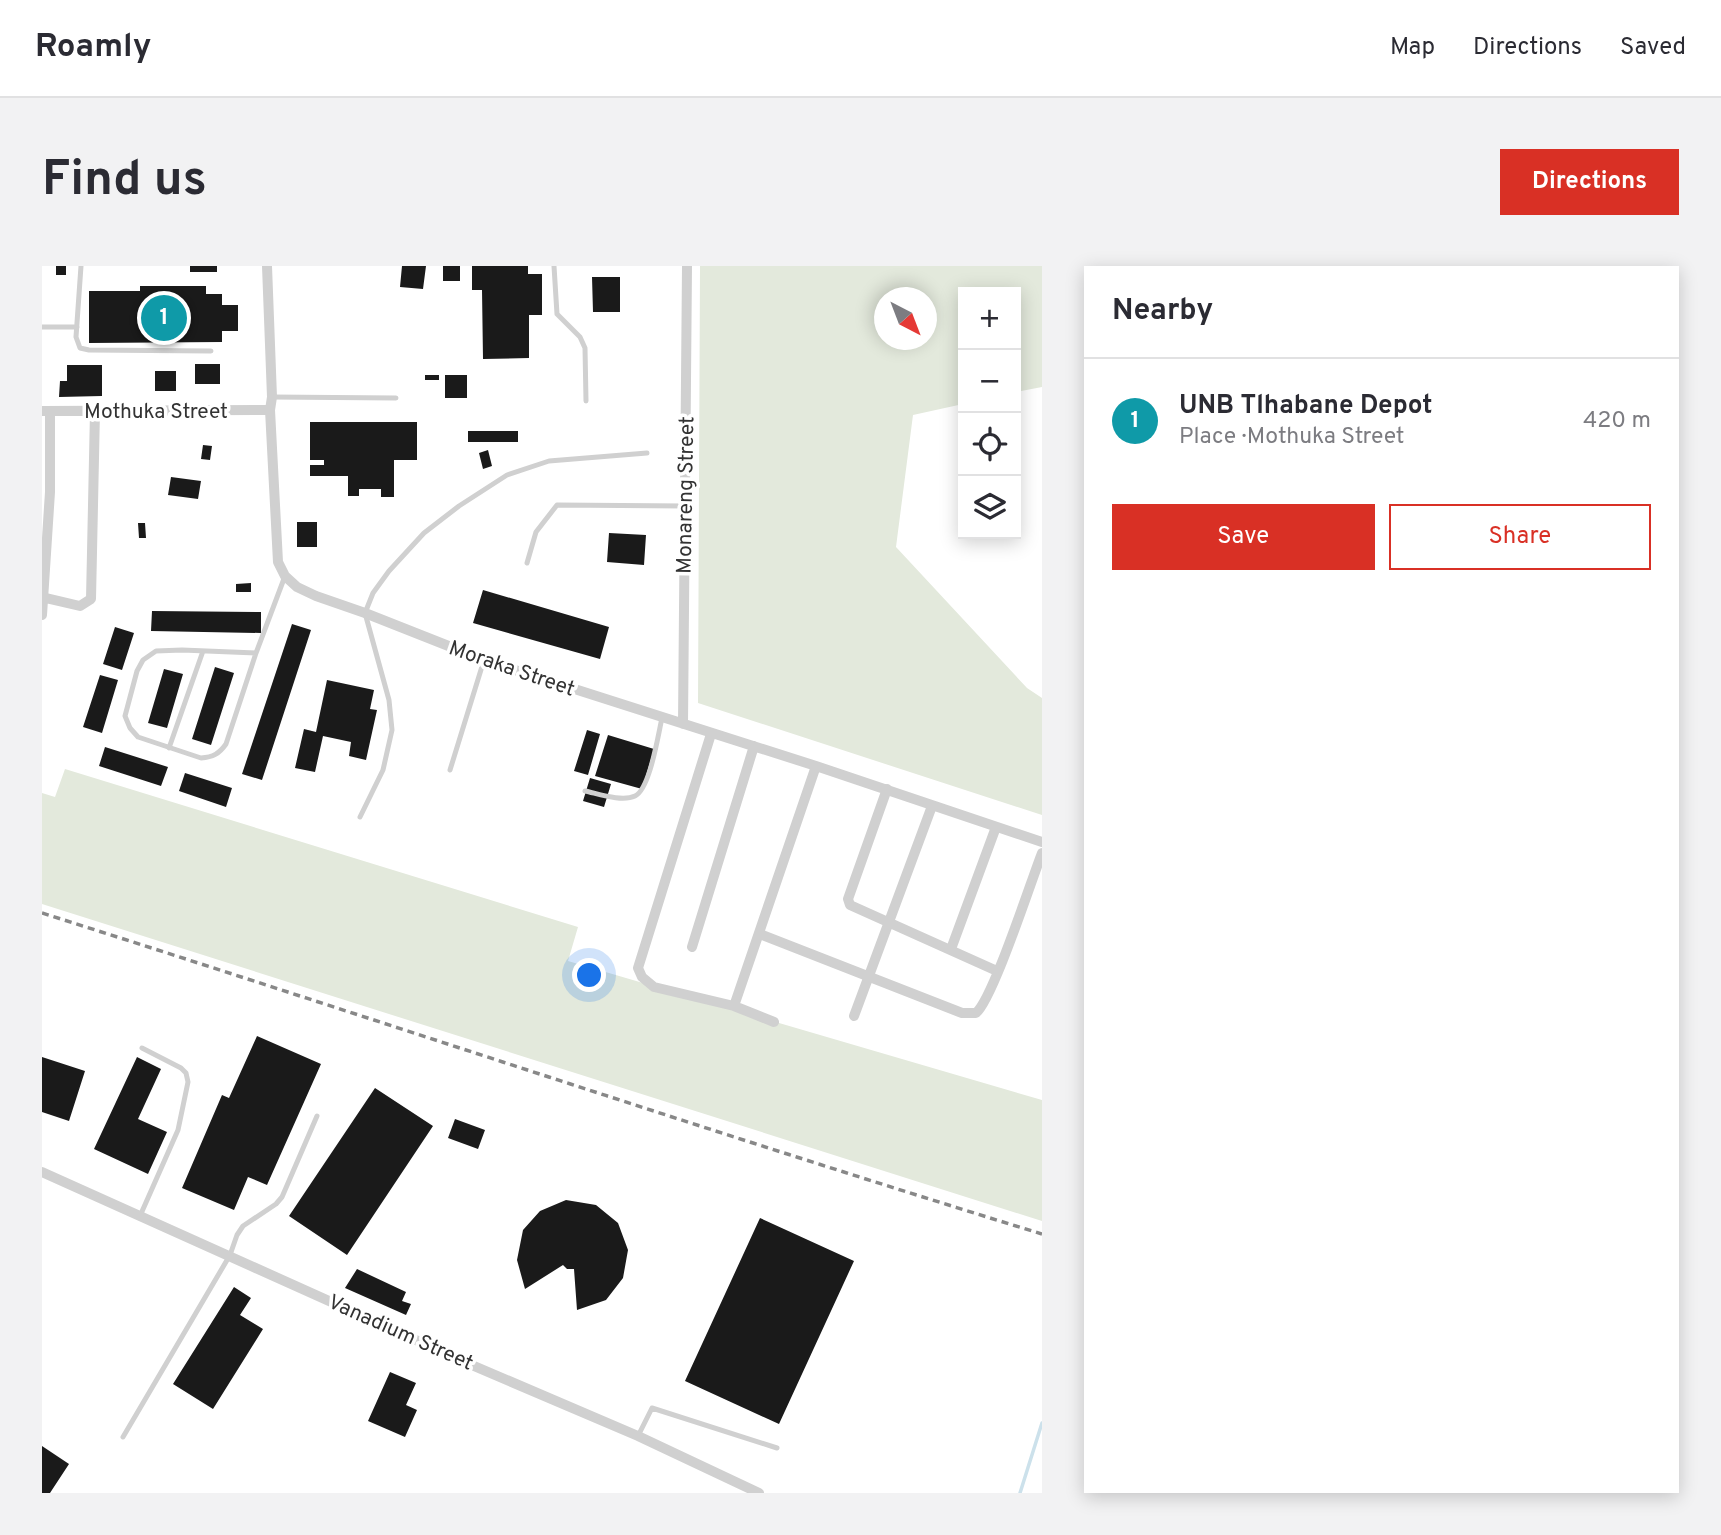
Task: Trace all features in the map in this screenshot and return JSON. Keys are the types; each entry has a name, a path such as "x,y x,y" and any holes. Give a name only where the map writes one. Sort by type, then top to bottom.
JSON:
{"street":[{"path":"267,266 272,397 270,410 278,562 285,576"},
{"name":"Monareng Street","path":"683,724 687,266"},
{"name":"Mothuka Street","path":"46,411 270,410"},
{"path":"42,615 50,492 46,411"},
{"path":"43,597 80,606 87,603 92,595 95,411"},
{"name":"Moraka Street","path":"285,576 297,587 316,596 484,660 887,789 1042,842"},
{"path":"711,734 638,968 645,981 654,988 734,1006 774,1022"},
{"path":"692,947 754,746"},
{"path":"734,1006 816,766"},
{"path":"887,789 848,899 854,908 997,971"},
{"path":"854,1016 932,806"},
{"path":"951,949 996,827"},
{"path":"760,934 962,1013 976,1013 982,1006 997,971 1042,853"},
{"name":"Vanadium Street","path":"42,1172 467,1363 638,1436 759,1493"}],"lane":[{"path":"81,266 77,344 85,350 211,351"},
{"path":"554,266 557,314 580,337 584,348 586,401"},
{"path":"42,327 77,327"},
{"path":"272,397 396,398"},
{"path":"360,817 383,770 393,730 389,700 365,613 373,593 424,533 507,475 549,461 647,453"},
{"path":"527,563 536,532 557,505 685,506"},
{"path":"256,653 156,651 143,660 137,671 126,710 126,722 138,737 169,748 201,758 221,752 285,576"},
{"path":"169,748 203,651"},
{"path":"450,770 484,660"},
{"path":"585,791 628,798 642,791 662,718"},
{"path":"140,1216 177,1130 188,1082 186,1073 181,1068 142,1048"},
{"path":"123,1437 230,1255 237,1235 243,1226 282,1198 317,1116"},
{"path":"638,1436 652,1408 777,1448"}],"shaded area":[{"path":"700,266 1042,266 1042,387 1021,391 1021,287 958,287 958,405 913,415 896,547 1027,688 1042,698 1042,815 698,703"},
{"path":"65,769 578,927 568,961 1042,1100 1042,1221 42,904 42,793 55,797"}],"building":[{"path":"56,266 66,266 66,275 56,275"},
{"path":"190,266 217,266 217,272 190,272"},
{"path":"402,266 426,266 423,289 400,287"},
{"path":"443,266 460,266 460,281 443,281"},
{"path":"472,266 528,266 528,274 542,274 542,315 529,315 529,358 483,359 482,290 472,290"},
{"path":"592,277 620,277 620,312 593,312"},
{"path":"140,286 206,286 206,294 222,294 222,305 238,305 238,331 222,331 222,342 89,343 89,291 140,291"},
{"path":"195,364 220,364 220,384 195,384"},
{"path":"67,365 102,365 102,396 59,397 60,381 67,381"},
{"path":"155,371 176,371 176,391 155,391"},
{"path":"425,375 439,375 439,380 425,380"},
{"path":"445,375 467,375 467,398 445,398"},
{"path":"310,422 417,422 417,460 394,460 394,497 381,497 381,489 359,489 359,496 348,496 348,476 310,476 310,465 324,465 324,460 310,460"},
{"path":"468,431 518,431 518,442 468,442"},
{"path":"203,445 212,446 210,460 201,459"},
{"path":"488,450 492,466 483,469 479,453"},
{"path":"171,477 201,481 198,499 168,495"},
{"path":"297,522 317,522 317,547 297,547"},
{"path":"138,523 145,523 146,538 139,538"},
{"path":"609,533 646,535 644,565 607,562"},
{"path":"251,583 251,592 236,592 236,584"},
{"path":"483,590 609,627 600,659 473,623"},
{"path":"152,611 261,612 261,633 151,631"},
{"path":"292,624 311,630 262,780 242,774"},
{"path":"115,627 134,633 122,670 103,664"},
{"path":"215,667 234,673 211,745 192,739"},
{"path":"164,669 183,674 167,728 148,723"},
{"path":"100,675 118,680 102,733 83,727"},
{"path":"327,680 374,690 370,709 377,710 366,760 349,756 351,742 323,736 315,772 295,768 304,729 316,732"},
{"path":"587,730 600,734 588,775 574,771"},
{"path":"608,735 654,749 642,789 595,776"},
{"path":"105,747 168,767 161,786 99,766"},
{"path":"185,773 232,788 226,807 179,791"},
{"path":"590,778 611,784 604,807 583,801"},
{"path":"257,1036 321,1064 267,1185 248,1177 234,1210 182,1188 222,1095 229,1098"},
{"path":"42,1057 85,1071 69,1121 42,1112"},
{"path":"137,1057 161,1069 138,1119 167,1132 148,1174 94,1149"},
{"path":"375,1088 433,1126 347,1255 289,1216"},
{"path":"455,1119 485,1130 478,1149 448,1138"},
{"path":"566,1200 596,1205 618,1223 628,1250 623,1278 606,1300 577,1310 574,1269 567,1269 563,1265 525,1289 517,1260 523,1230 540,1211"},
{"path":"760,1218 854,1261 779,1424 685,1381"},
{"path":"357,1269 406,1292 402,1301 411,1304 406,1315 345,1288"},
{"path":"234,1287 251,1298 240,1315 263,1329 213,1409 173,1384"},
{"path":"390,1372 416,1383 406,1405 417,1410 405,1437 368,1421"},
{"path":"42,1446 69,1464 50,1493 42,1493"}],"waterway":[{"path":"1020,1493 1042,1423"}],"railway":[{"path":"42,913 1042,1234"}],"place":[{"name":"UNB Tlhabane Depot","path":"164,318"}]}
